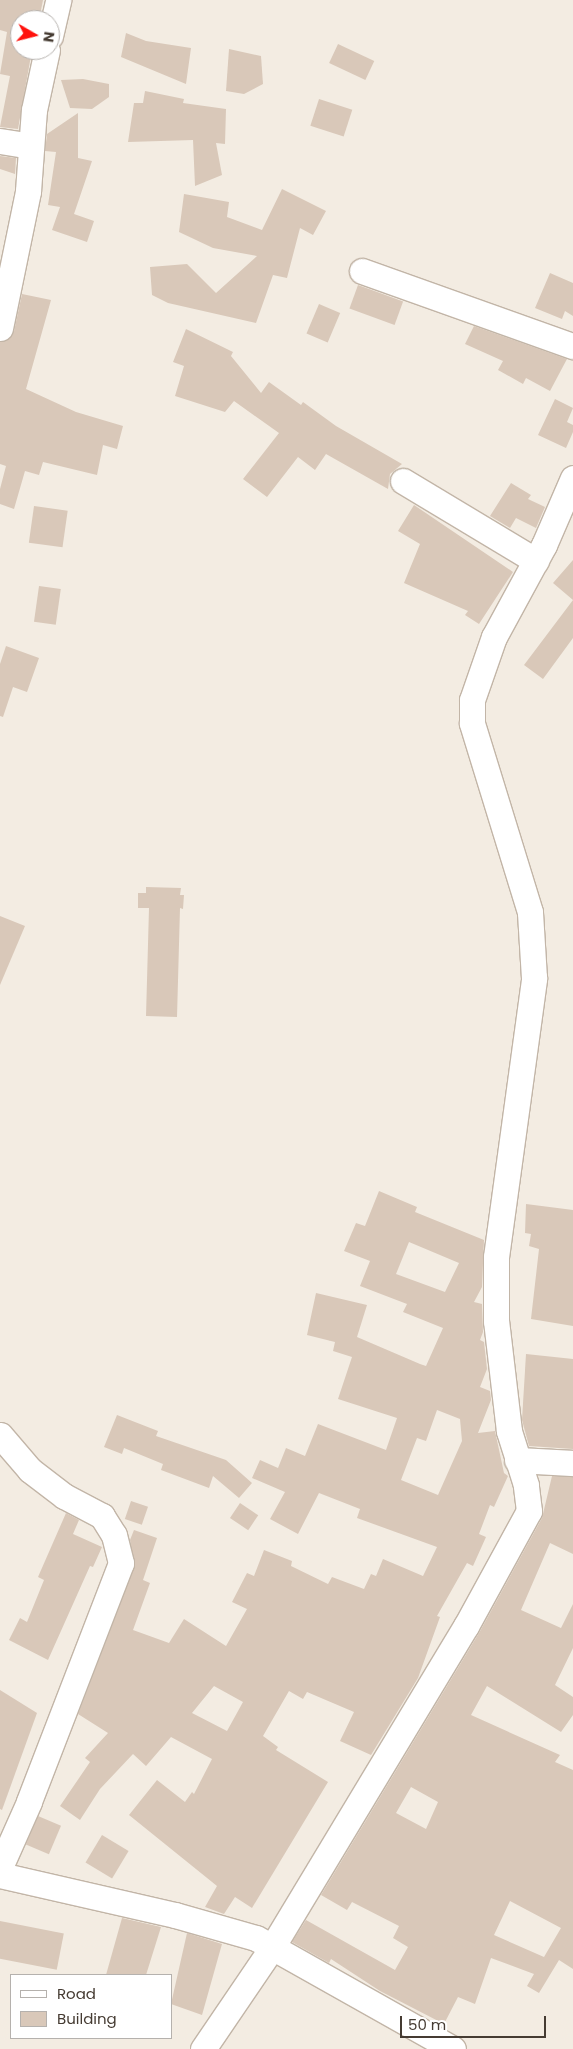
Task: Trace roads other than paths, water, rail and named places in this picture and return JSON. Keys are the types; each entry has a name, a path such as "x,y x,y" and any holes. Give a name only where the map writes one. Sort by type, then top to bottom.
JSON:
{"street":[{"path":"0,328 6,280 28,192 34,110 45,60"},
{"path":"0,141 31,146"},
{"path":"362,271 573,346"},
{"path":"203,2049 271,1948 466,1626 529,1511 526,1485 509,1431 496,1322 496,1257 534,978 530,912 472,723 472,700 494,637 536,561 568,496 573,478"},
{"path":"403,481 536,561"},
{"path":"0,1434 30,1470 64,1496 102,1516 114,1535 121,1563 29,1802 0,1867"},
{"path":"517,1460 573,1462"},
{"path":"0,1875 231,1929 256,1938 453,2049"}]}
